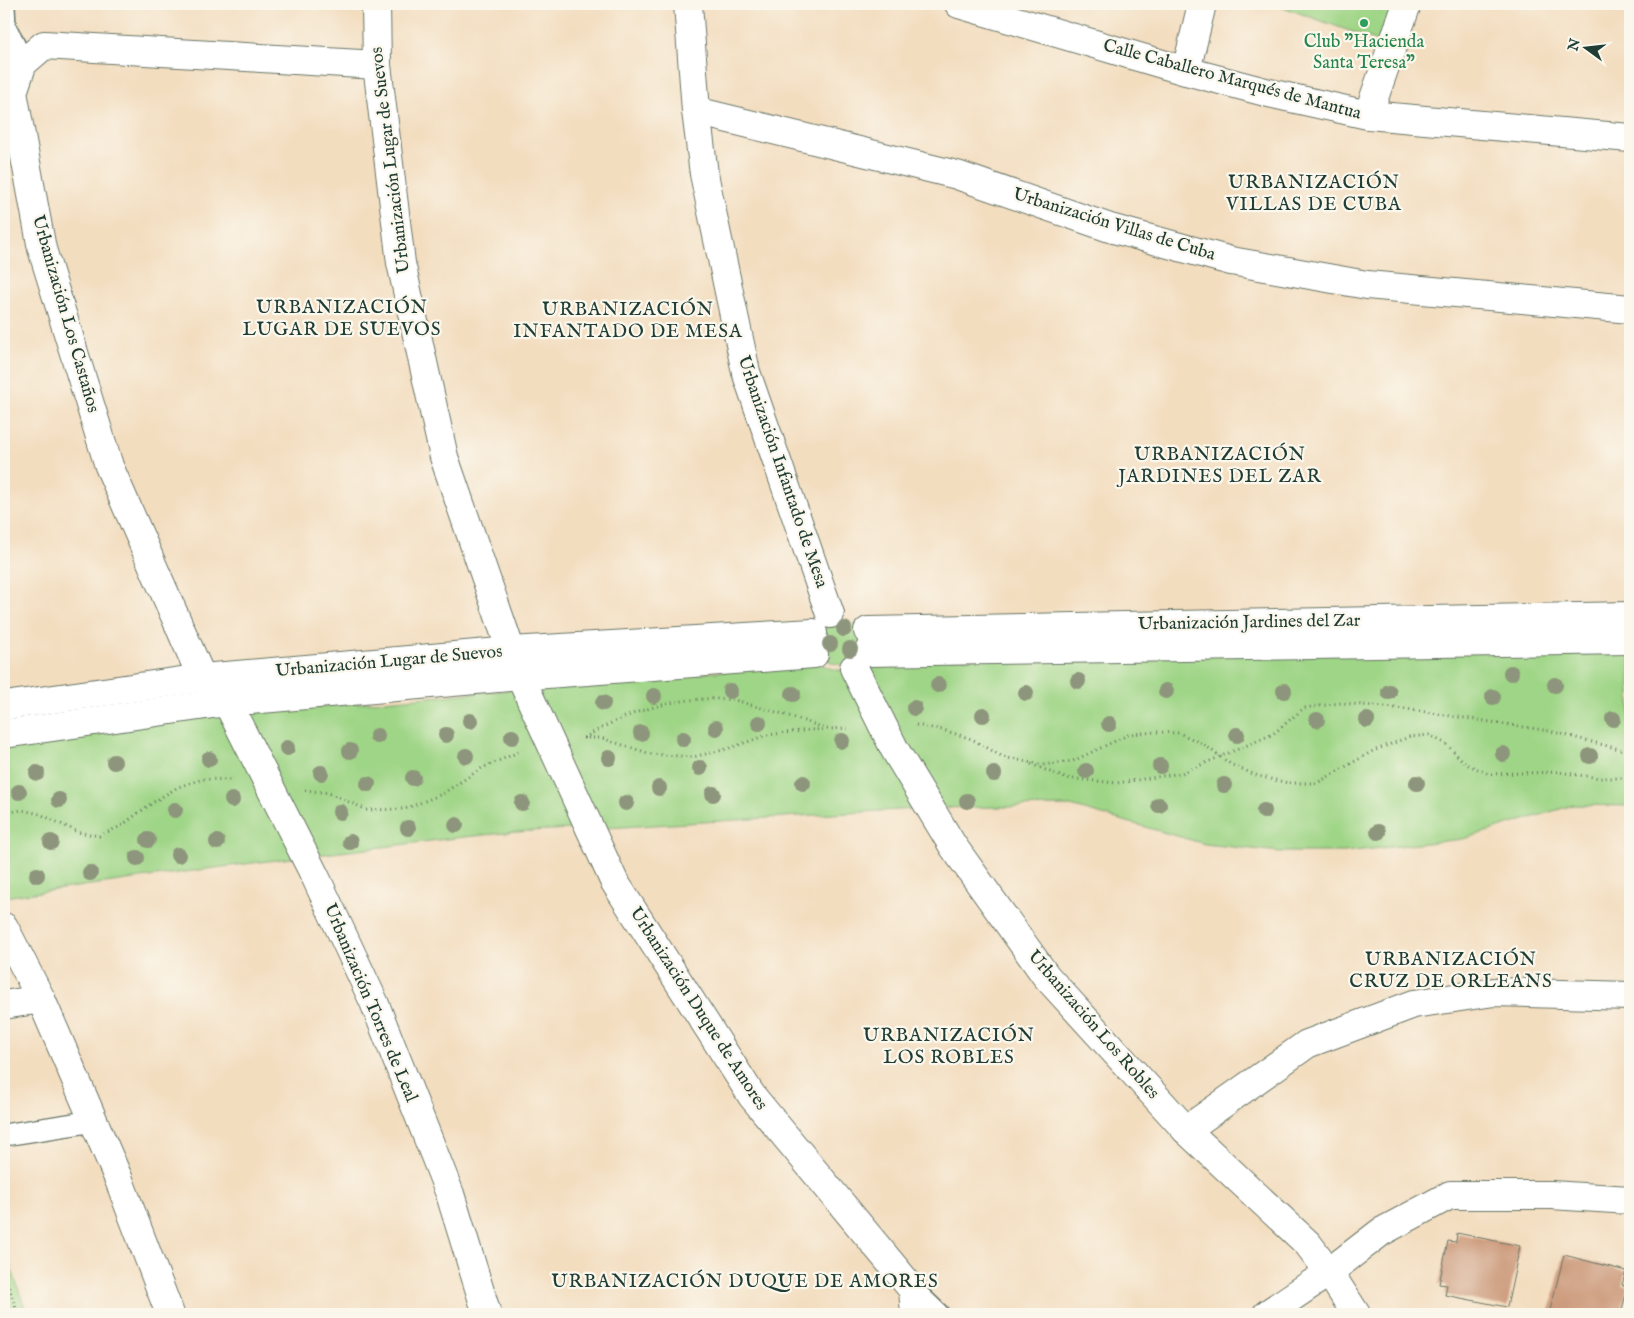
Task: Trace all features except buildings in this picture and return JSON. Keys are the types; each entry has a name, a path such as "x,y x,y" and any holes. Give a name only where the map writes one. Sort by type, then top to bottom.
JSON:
{"street":[{"name":"Urbanización Lugar de Suevos","path":"202,678 511,651 444,457 401,263 376,65 376,4"},
{"name":"Urbanización Infantado de Mesa","path":"688,4 696,111 704,174 746,372 819,634"},
{"name":"Calle Caballero Marqués de Mantua","path":"959,4 1186,71 1269,93 1368,115 1629,134"},
{"path":"1186,71 1202,4"},
{"path":"1368,115 1407,4"},
{"path":"4,7 5,26 23,63 44,45 376,65"},
{"name":"Urbanización Los Castaños","path":"23,63 13,92 42,249 109,466 202,678"},
{"name":"Urbanización Villas de Cuba","path":"696,111 957,175 1110,228 1231,260 1367,285 1630,309"},
{"path":"520,676 819,634 841,613 852,615 862,621 863,650 842,671 831,670 820,663 819,634"},
{"name":"Urbanización Jardines del Zar","path":"863,650 1630,616"},
{"path":"511,651 819,634"},
{"name":"Urbanización Jardines del Zar","path":"863,650 1630,640"},
{"name":"Urbanización Los Robles","path":"863,650 882,726 895,750 953,846 1046,976 1186,1130 1308,1244 1356,1314"},
{"name":"Urbanización Lugar de Suevos","path":"226,702 520,676"},
{"name":"Urbanización Duque de Amores","path":"520,676 614,881 752,1096 914,1302"},
{"path":"4,706 202,678"},
{"path":"4,734 226,702"},
{"name":"Urbanización Torres de Leal","path":"226,702 316,878 374,1002 450,1194 487,1314"},
{"path":"4,927 41,999 94,1121 119,1180 170,1314"},
{"path":"1186,1130 1307,1044 1414,1004 1494,992 1630,996"},
{"path":"4,1006 41,999"},
{"path":"4,1135 94,1121"},
{"path":"1267,1314 1329,1272 1381,1232 1450,1195 1551,1195 1630,1200"},
{"path":"914,1302 938,1314"}],"path":[{"path":"584,738 608,723 654,706 697,700 733,700 793,716 827,729"},
{"path":"1024,761 1065,778 1117,783 1182,773 1273,734 1304,708 1340,703 1406,709 1550,731 1619,749 1630,754"},
{"path":"4,812 22,810 40,814 78,832 99,836 120,826 178,787 203,779 238,780 329,793 367,810 405,809 442,794 482,768 522,750 552,745 572,738 601,738 651,754 693,757 727,749 767,735 907,723 944,730 972,739 1003,757 1043,765 1073,761 1130,734 1179,733 1203,744 1232,765 1258,776 1288,783 1317,783 1373,751 1409,737 1429,734 1446,744 1466,764 1489,774 1519,775 1558,772 1600,778 1630,778"},
{"path":"4,1273 18,1314"}],"green space":[{"name":"Club \"Hacienda Santa Teresa\"","path":"1274,4 1407,4 1392,46"},
{"path":"841,620 849,621 860,630 862,651 845,665 829,661 823,654 820,644 821,634 824,630 829,625"},
{"path":"1630,640 1630,806 1573,805 1463,839 1344,852 1281,852 1205,844 1071,806 929,808 482,835 282,859 4,897 4,734 820,663 832,669 841,670 862,661"},
{"path":"4,1247 27,1314 4,1314"}],"place":[{"name":"Club \"Hacienda Santa Teresa\"","path":"1364,23"}],"district":[{"name":"URBANIZACIÓN VILLAS DE CUBA","path":"1314,194"},
{"name":"URBANIZACIÓN LUGAR DE SUEVOS","path":"342,319"},
{"name":"URBANIZACIÓN INFANTADO DE MESA","path":"628,321"},
{"name":"URBANIZACIÓN JARDINES DEL ZAR","path":"1220,466"},
{"name":"URBANIZACIÓN CRUZ DE ORLEANS","path":"1451,971"},
{"name":"URBANIZACIÓN LOS ROBLES","path":"949,1047"},
{"name":"URBANIZACIÓN DUQUE DE AMORES","path":"745,1282"}]}
